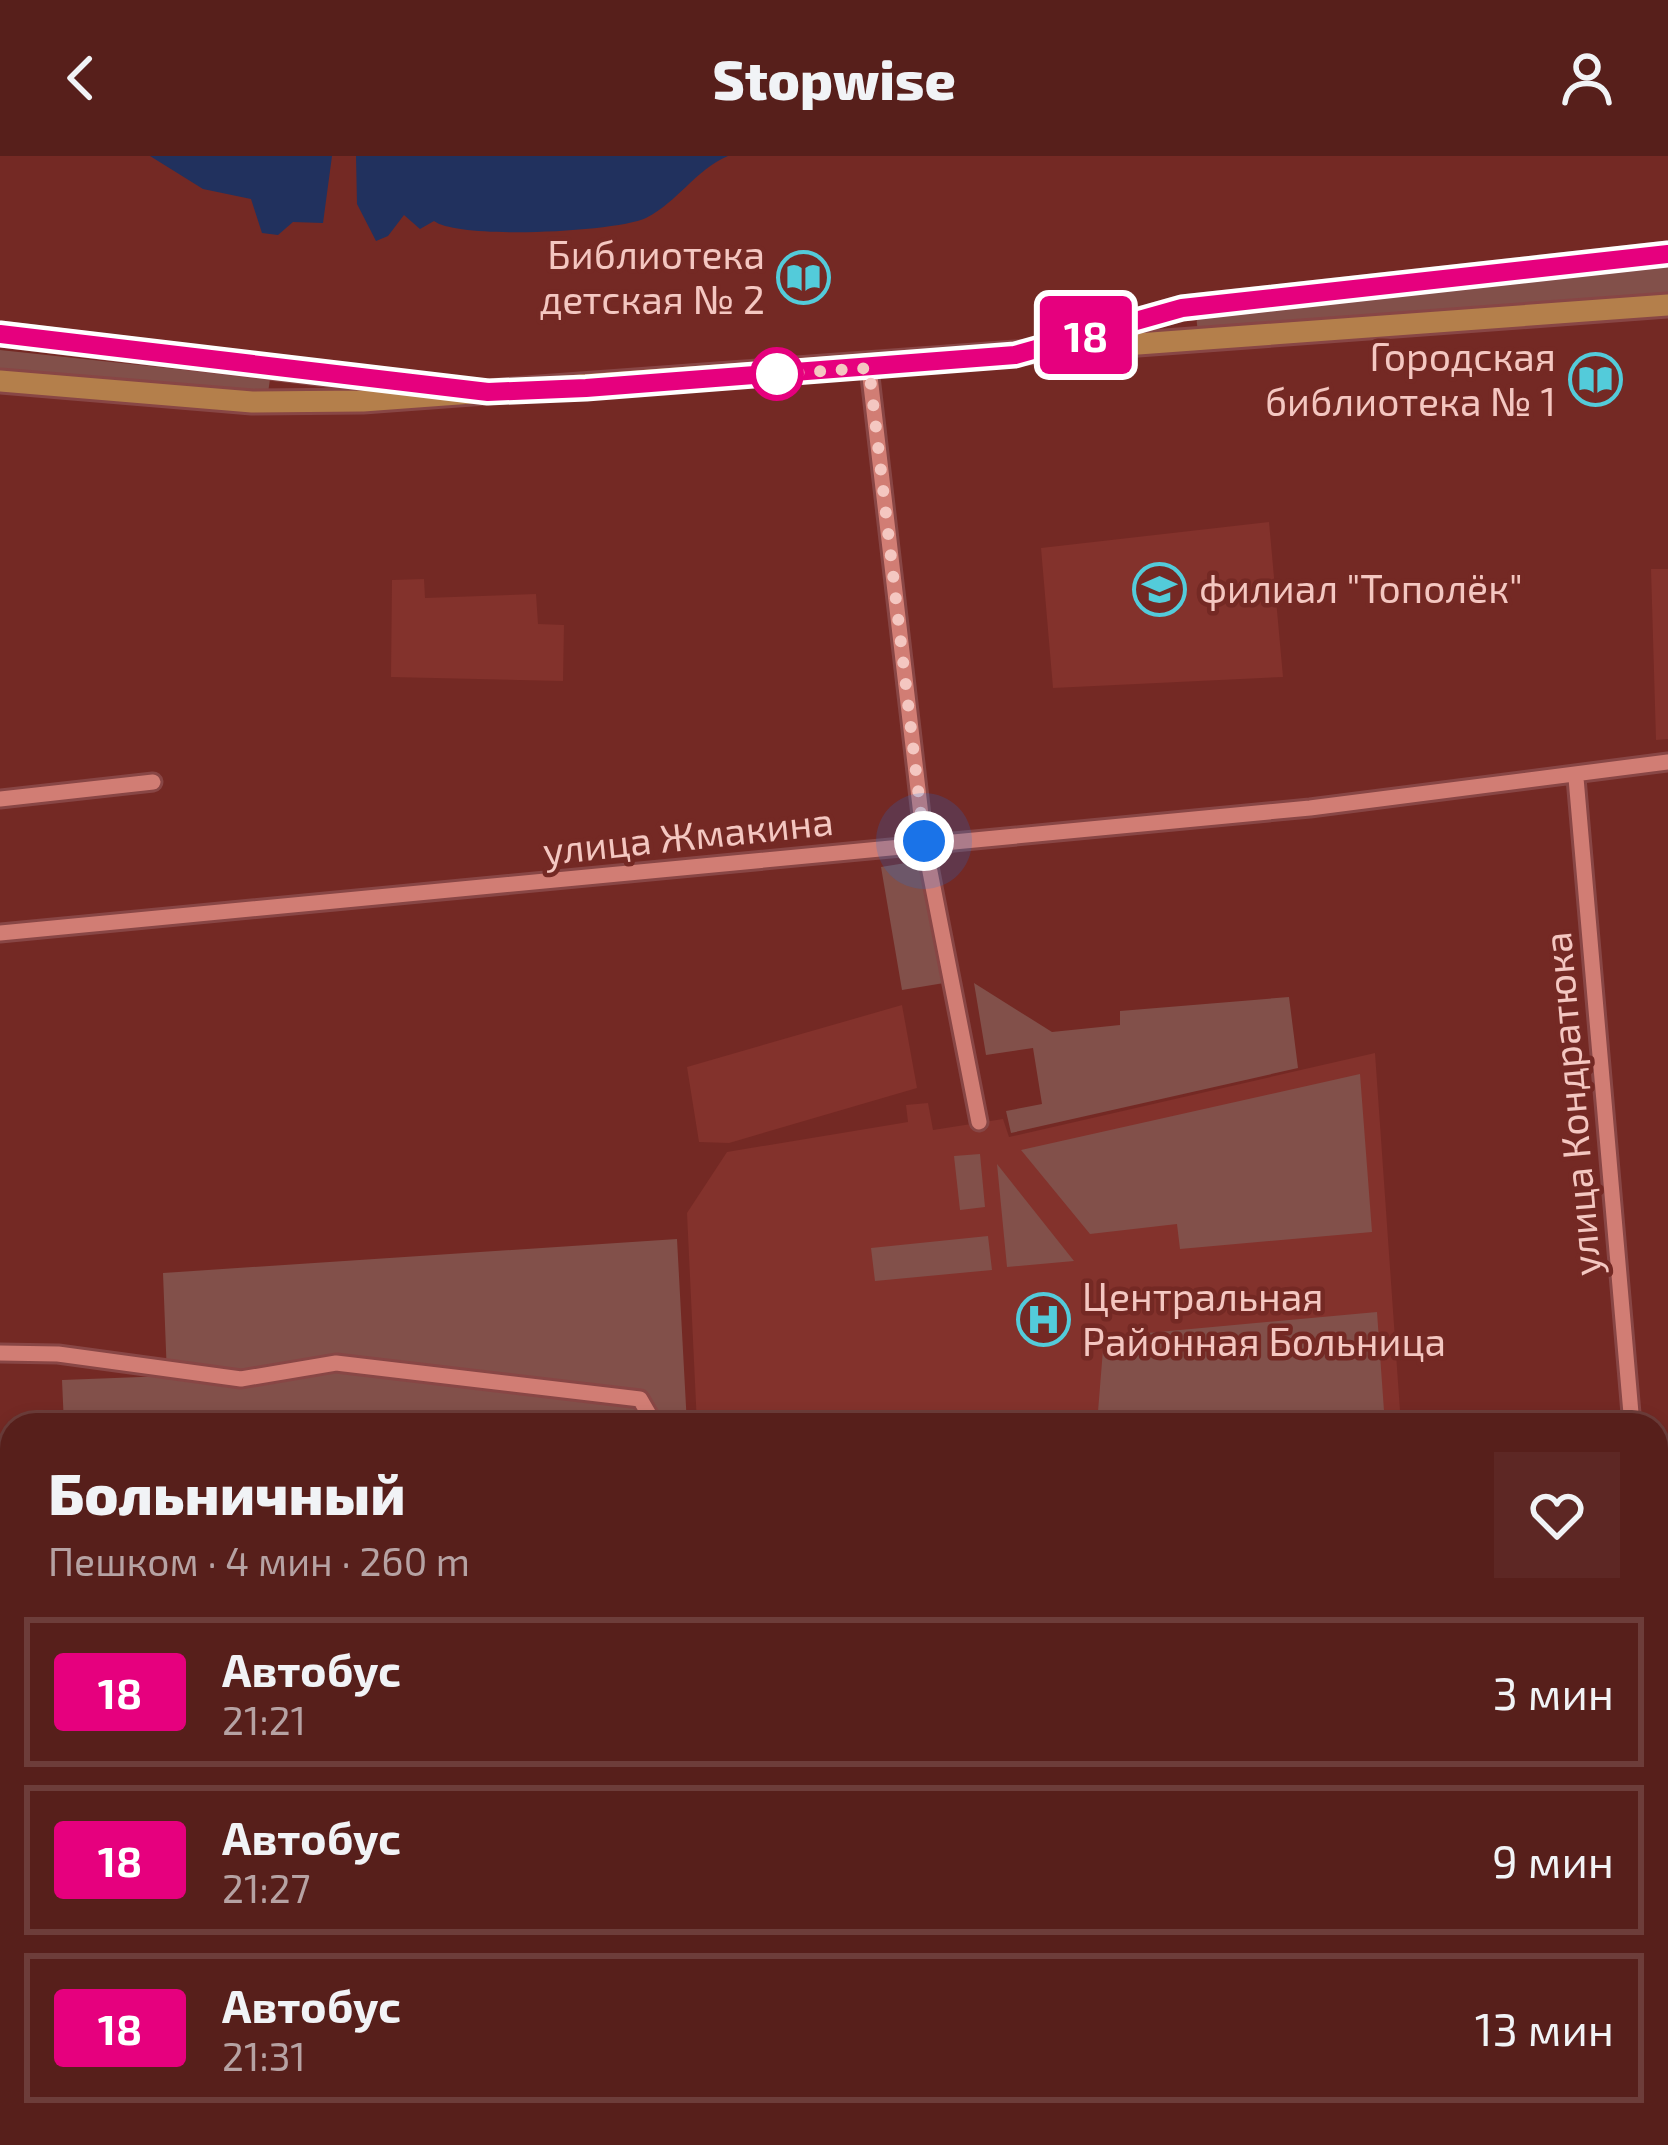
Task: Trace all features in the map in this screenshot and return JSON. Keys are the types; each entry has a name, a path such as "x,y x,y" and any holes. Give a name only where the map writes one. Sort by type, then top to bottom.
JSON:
{"main road":[{"path":"1015,355 1182,308 1668,254"},
{"path":"0,381 282,402 869,368 1668,305"},
{"path":"1182,308 1187,344"},
{"path":"0,334 488,392"},
{"path":"282,402 285,370"}],"street":[{"path":"869,368 924,841 979,1122"},
{"name":"улица Жмакина","path":"0,934 800,860 924,841 1310,808 1576,778 1668,762"},
{"name":"улица Кондратюка","path":"1576,778 1631,1413"},
{"path":"0,799 153,782"},
{"path":"0,1353 58,1354 241,1379 336,1364 640,1399 648,1413"}],"shaded area":[{"path":"1668,263 1668,296 1198,332 1196,316"},
{"path":"0,350 270,379 268,393 0,369"},
{"name":"филиал \"Тополёк\"","path":"1269,522 1283,677 1053,688 1041,548"},
{"path":"1651,569 1668,569 1668,739 1656,740"},
{"path":"424,579 425,598 536,594 538,624 564,625 563,681 391,677 392,580"},
{"path":"924,860 944,983 902,990 881,867"},
{"path":"974,983 1052,1032 1120,1025 1120,1011 1289,997 1298,1068 1011,1133 1006,1111 1042,1104 1033,1048 986,1055"},
{"path":"902,1005 917,1088 729,1143 699,1142 687,1067"},
{"name":"Центральная Районная Больница","path":"1375,1053 1400,1413 696,1413 687,1213 727,1152 908,1122 906,1105 928,1103 933,1130 1003,1119 1009,1137"},
{"path":"1360,1074 1372,1232 1180,1249 1177,1224 1090,1234 1021,1150"},
{"path":"980,1154 985,1207 960,1210 954,1156"},
{"path":"997,1164 1074,1261 1007,1267"},
{"path":"988,1236 992,1270 875,1281 871,1248"},
{"path":"677,1239 686,1413 63,1413 62,1380 167,1376 163,1273"},
{"path":"1377,1312 1384,1413 1098,1413 1104,1337"}],"water":[{"path":"150,156 332,156 323,223 293,222 278,235 262,233 251,199 203,189"},
{"path":"356,156 728,156 658,211 629,223 572,230 473,231 434,221 420,229 404,215 388,236 376,241 357,204"}],"bus line":[{"name":"18","path":"0,334 488,392 586,388 1015,355 1182,308 1668,254"}],"place":[{"name":"Библиотека детская № 2","path":"804,277"},
{"name":"Городская библиотека № 1","path":"1595,379"},
{"name":"филиал \"Тополёк\"","path":"1160,589"},
{"name":"Центральная Районная Больница","path":"1043,1319"}],"route":[{"path":"777,374 869,368 924,841"}]}
